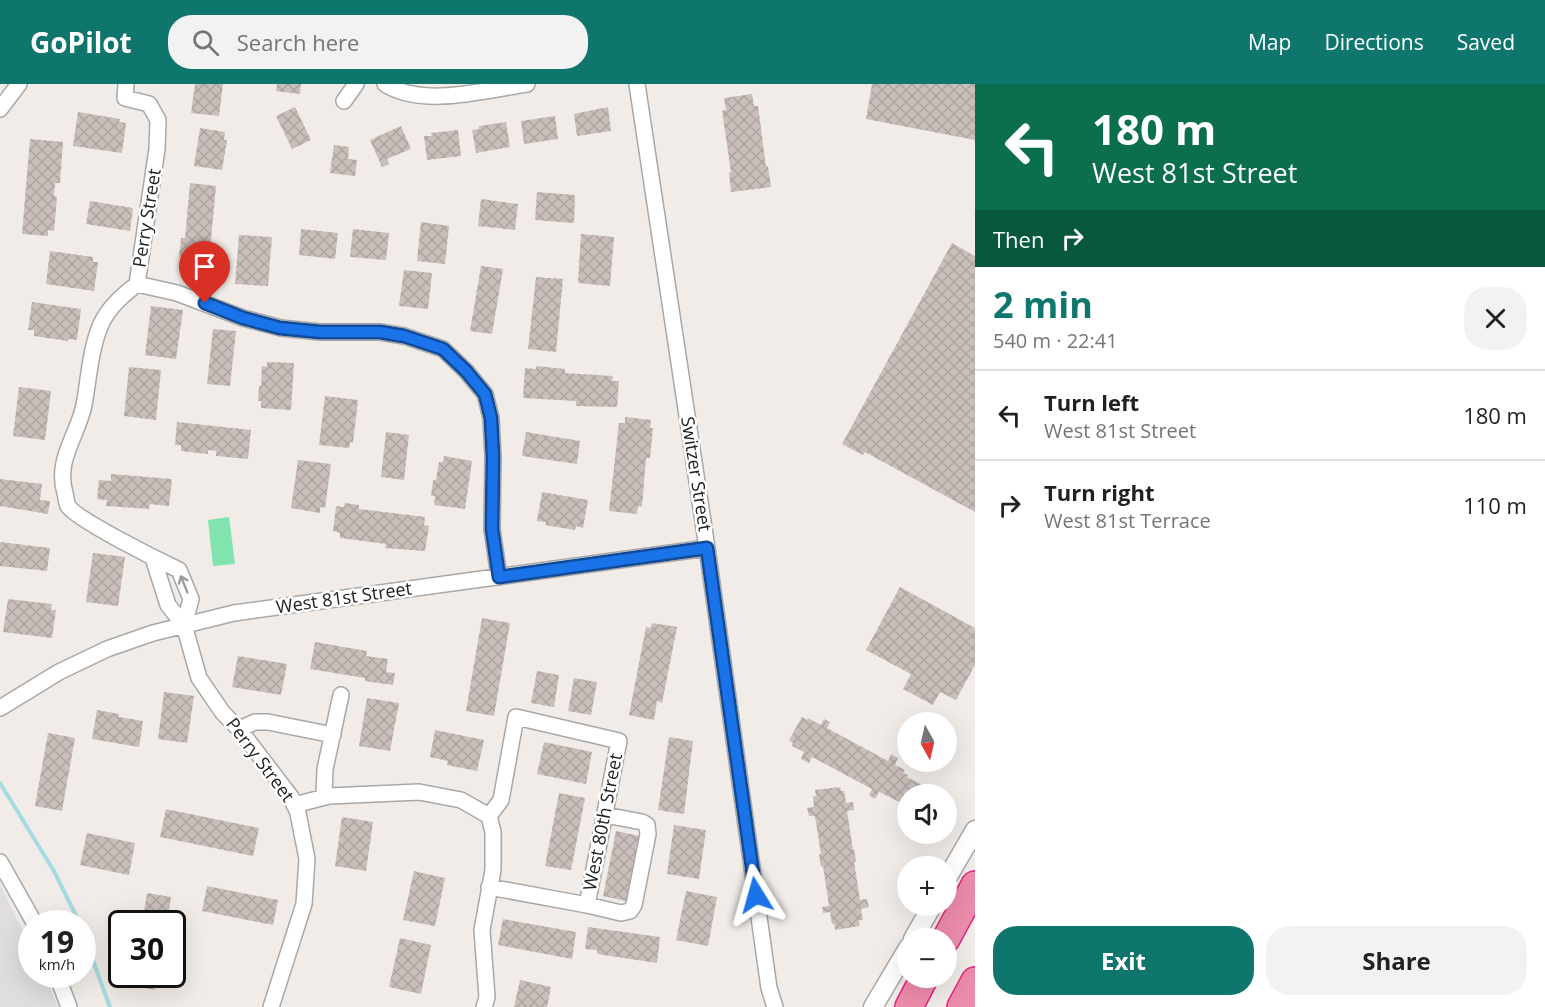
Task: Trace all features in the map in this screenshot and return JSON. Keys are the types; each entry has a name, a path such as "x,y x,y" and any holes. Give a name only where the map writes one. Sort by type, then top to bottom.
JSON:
{"highway":[{"path":"952,928 975,885"},
{"path":"961,1007 975,981"},
{"path":"909,1007 919,988"}],"street":[{"path":"0,109 19,84"},
{"name":"Perry Street","path":"126,84 125,98 149,104 158,120 157,149 137,284 115,302 101,323 93,346 83,408 65,455 62,484 69,507 153,558 179,570 190,599 184,625"},
{"path":"344,101 356,84"},
{"path":"385,84 403,92 433,97 527,84"},
{"name":"Switzer Street","path":"637,84 707,548 769,988 775,1007"},
{"path":"137,284 177,293 243,318 280,328 320,332 380,332 404,336 443,349 466,371 485,394 491,418 492,529 499,577"},
{"name":"West 81st Street","path":"0,708 59,672 107,649 153,633 234,613 707,548"},
{"name":"Perry Street","path":"153,558 168,605 184,625 199,678 223,713 239,729 291,797 298,813 307,859 304,904 271,1007"},
{"path":"324,798 326,770 341,695"},
{"name":"West 80th Street","path":"489,816 501,800 516,717 619,741 587,905 489,887"},
{"path":"239,729 255,722 268,722 333,735"},
{"path":"294,805 324,798 419,792 460,800 489,816 494,832 493,870 482,930 486,957 487,997 484,1007"},
{"path":"587,905 621,913 630,911 634,905 648,834 647,825 642,822 604,814"},
{"path":"957,861 975,830"},
{"path":"0,862 27,910"},
{"path":"873,1007 897,967"},
{"path":"62,988 69,1007"}],"shaded area":[{"path":"0,884 18,921 18,988 50,988 58,1007 0,1007"}],"green space":[{"path":"229,517 235,564 213,566 208,520"}],"building":[{"path":"195,84 223,84 219,116 191,113"},
{"path":"277,84 301,84 300,94 276,91"},
{"path":"872,84 975,84 975,140 866,119"},
{"path":"752,94 754,106 758,106 771,187 731,192 729,172 731,172 722,111 726,110 724,98"},
{"path":"295,107 311,140 292,149 276,116"},
{"path":"608,107 611,131 577,136 574,114"},
{"path":"78,112 120,119 119,122 126,123 122,153 73,146"},
{"path":"555,116 558,139 524,144 521,121"},
{"path":"506,122 510,147 476,153 472,130 479,129 479,126"},
{"path":"401,126 411,149 387,159 389,164 382,167 370,140"},
{"path":"200,128 225,132 224,140 227,140 222,170 194,166"},
{"path":"458,130 461,156 427,160 424,136"},
{"path":"30,139 63,142 60,183 55,183 54,196 57,197 54,231 48,230 48,236 22,234"},
{"path":"334,145 349,147 348,159 357,160 355,176 330,173"},
{"path":"190,183 216,186 209,260 179,257 181,238 185,238"},
{"path":"537,192 575,195 574,223 535,220"},
{"path":"481,199 518,204 515,230 478,226"},
{"path":"90,201 133,208 130,231 86,224"},
{"path":"421,222 449,226 445,264 417,261"},
{"path":"301,229 338,233 335,259 299,255"},
{"path":"353,229 389,233 386,260 350,257"},
{"path":"581,234 614,237 610,286 578,283"},
{"path":"239,235 272,237 268,286 235,284"},
{"path":"952,243 975,256 975,512 865,452 863,455 842,444"},
{"path":"50,251 93,257 93,262 98,262 94,291 46,284"},
{"path":"481,266 503,269 492,334 470,331"},
{"path":"404,270 432,273 428,309 399,306"},
{"path":"536,277 563,279 556,352 528,349"},
{"path":"32,302 81,309 77,340 68,339 68,341 34,336 34,330 28,330"},
{"path":"151,306 183,310 176,359 145,355"},
{"path":"213,329 236,331 230,386 207,384"},
{"path":"267,362 294,363 291,410 261,408 261,401 258,401 259,386 261,386 262,366 267,367"},
{"path":"536,366 565,369 565,373 613,376 612,381 619,381 617,407 576,406 576,401 523,398 525,368 536,369"},
{"path":"129,367 161,370 156,420 124,416"},
{"path":"19,387 51,391 45,440 13,436"},
{"path":"325,396 358,400 353,443 350,442 349,448 319,445"},
{"path":"625,417 651,420 650,428 653,428 650,458 646,458 642,507 638,506 637,514 609,511 619,423 625,423"},
{"path":"177,422 251,430 248,459 216,456 216,451 208,450 208,454 181,451 181,445 175,445"},
{"path":"386,432 409,435 404,480 381,477"},
{"path":"526,432 580,441 577,464 522,456"},
{"path":"444,456 472,461 465,509 434,505 435,496 431,496 433,480 436,480 439,462 443,462"},
{"path":"298,460 331,464 325,508 320,507 320,513 291,508"},
{"path":"111,474 172,479 169,506 150,504 149,509 106,506 107,500 97,499 99,480 111,481"},
{"path":"0,479 42,484 40,500 50,501 48,514 0,506"},
{"path":"542,492 588,500 583,528 576,526 575,530 545,525 546,522 537,521"},
{"path":"345,503 359,505 359,509 425,517 424,525 429,526 425,551 385,548 386,544 340,538 340,533 333,531 336,506 344,507"},
{"path":"0,542 50,548 47,571 0,566"},
{"path":"93,553 125,557 118,606 86,602"},
{"path":"900,587 975,628 975,665 956,700 940,692 933,705 903,689 911,674 866,650"},
{"path":"8,599 52,604 51,610 56,610 52,638 3,632"},
{"path":"482,618 510,623 494,716 466,711"},
{"path":"652,623 677,627 662,703 657,701 654,720 629,715 646,627 651,628"},
{"path":"315,642 367,651 366,656 388,659 386,672 395,673 393,685 310,669"},
{"path":"238,656 287,664 281,695 232,687"},
{"path":"537,671 559,675 554,707 531,703"},
{"path":"574,678 597,682 591,715 568,711"},
{"path":"164,692 194,696 187,743 158,739"},
{"path":"367,698 399,703 390,751 359,746"},
{"path":"97,710 143,721 139,747 92,739"},
{"path":"802,717 821,725 824,719 830,722 827,728 888,761 891,754 897,757 895,765 897,772 904,772 908,775 907,777 920,784 897,784 897,801 879,792 875,799 869,795 872,789 812,757 809,763 801,759 804,752 792,746 793,743 789,740"},
{"path":"435,730 484,740 477,771 447,765 448,761 430,757"},
{"path":"48,733 75,738 62,811 35,806"},
{"path":"669,737 693,741 684,814 658,810"},
{"path":"544,742 592,752 586,784 537,774"},
{"path":"840,787 841,791 844,791 846,803 853,802 854,810 847,811 856,861 854,862 860,900 867,899 869,907 861,909 863,920 859,920 860,926 835,930 830,912 823,913 822,907 829,906 823,866 821,867 815,816 809,816 807,808 814,807 815,790"},
{"path":"559,793 585,798 571,870 545,866"},
{"path":"166,809 259,828 253,856 160,837"},
{"path":"342,817 373,822 366,871 335,866"},
{"path":"674,825 706,830 699,879 667,874"},
{"path":"616,831 639,836 626,901 603,896"},
{"path":"87,833 135,843 129,875 80,865"},
{"path":"414,871 445,878 435,926 403,920"},
{"path":"207,886 278,900 273,925 202,911"},
{"path":"686,891 717,897 708,946 676,940"},
{"path":"147,893 171,897 169,910 144,910"},
{"path":"503,919 576,932 572,959 498,945"},
{"path":"588,927 660,937 657,963 597,954 597,950 585,949"},
{"path":"400,938 431,945 421,994 389,987"},
{"path":"520,980 551,987 547,1007 514,1007"}],"waterway":[{"path":"0,783 54,871 73,910"},
{"path":"96,969 110,1007"}],"route":[{"path":"205,303 243,318 280,328 320,332 380,332 404,336 443,349 466,371 485,394 491,418 492,529 499,577 707,548 756,895"}]}
